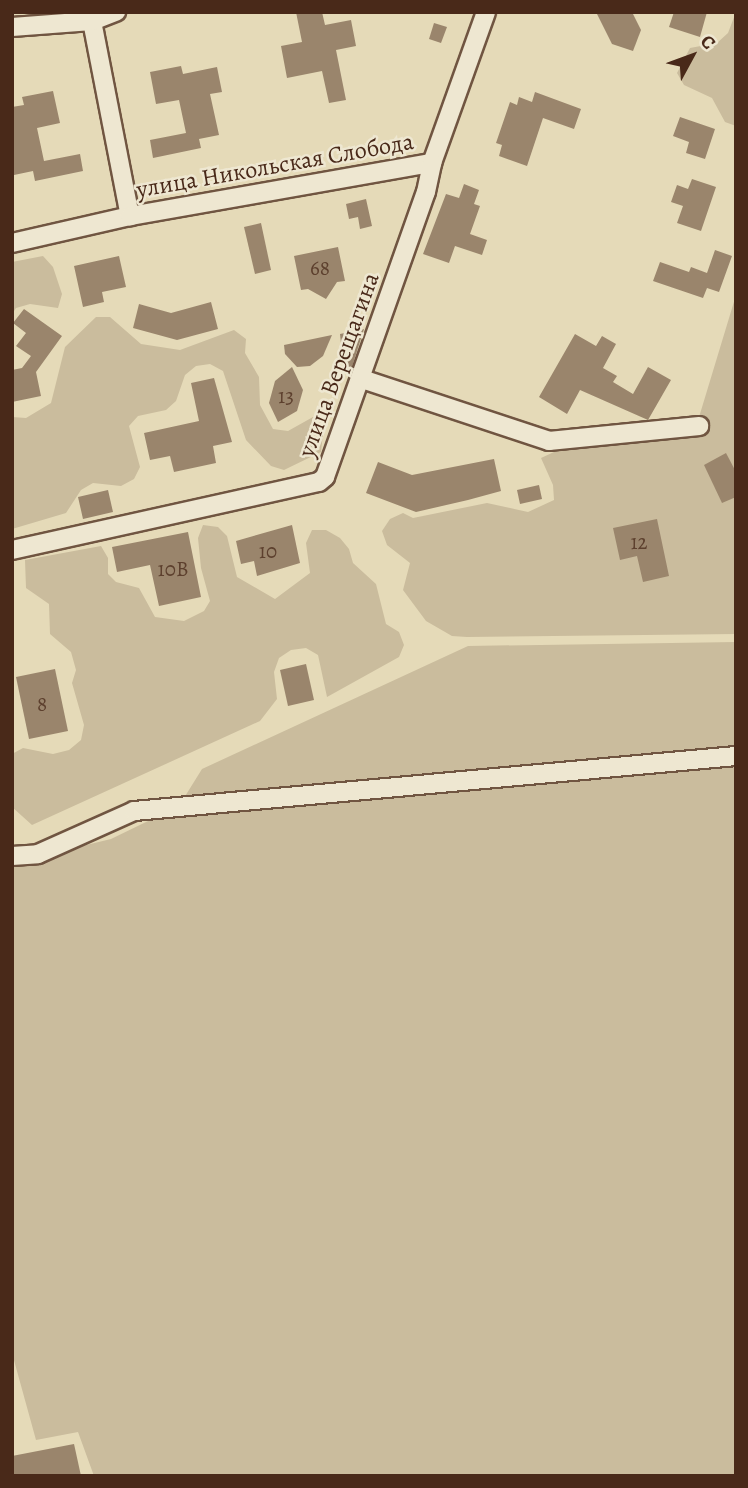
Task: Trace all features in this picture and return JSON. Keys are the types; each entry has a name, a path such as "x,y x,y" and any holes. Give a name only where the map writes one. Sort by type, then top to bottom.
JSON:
{"street":[{"path":"12,27 92,21 116,12"},
{"name":"улица Никольская Слобода","path":"12,243 130,216 432,163 486,12"},
{"path":"92,21 130,216"},
{"name":"улица Верещагина","path":"12,550 319,482 332,466 426,191 432,163"},
{"path":"362,379 549,441 699,426"},
{"path":"12,856 38,854 134,811 736,757"}],"shaded area":[{"path":"736,12 736,126 725,122 712,98 684,85 677,73 690,48 717,43 728,33"},
{"path":"43,256 53,267 62,294 58,308 30,304 16,308 12,314 12,262"},
{"path":"736,295 736,634 467,637 452,636 426,621 403,590 410,563 387,545 382,531 390,519 403,513 413,518 487,503 528,512 554,500 553,485 541,458 554,452 693,437"},
{"path":"96,317 110,317 141,344 180,350 234,330 246,339 245,353 259,377 260,405 273,429 288,431 313,417 324,424 321,452 284,470 271,466 246,440 223,371 210,364 196,366 185,375 176,401 166,410 138,416 129,426 140,467 134,479 121,486 93,483 81,490 66,513 12,529 12,417 26,418 51,403 65,347"},
{"path":"203,525 218,527 227,536 237,577 275,599 310,573 306,543 312,530 326,530 340,538 349,549 353,563 376,584 386,624 399,632 404,645 399,657 327,697 318,655 306,648 291,650 279,658 274,672 277,699 260,721 32,825 12,807 12,754 23,748 53,754 69,750 81,740 84,725 72,683 76,670 71,652 50,634 49,604 26,588 25,560 101,546 108,558 108,574 116,582 139,588 155,617 184,621 204,611 210,601 201,568 198,538"},
{"path":"736,642 736,1476 94,1476 78,1432 36,1440 12,1353 12,863 111,839 179,806 202,769 468,646"}],"building":[{"path":"296,12 322,12 325,25 351,20 356,46 336,50 346,100 329,103 322,71 287,78 281,46 302,42"},
{"path":"596,12 632,12 641,30 633,51 612,44"},
{"path":"674,12 707,12 700,37 669,27"},
{"path":"434,23 447,27 441,43 429,39"},
{"path":"181,66 183,74 217,67 222,92 210,94 219,135 199,139 201,148 153,158 150,140 186,133 179,100 156,104 150,72"},
{"path":"53,91 60,123 37,128 44,161 80,154 83,171 35,181 33,171 14,175 12,107 24,105 22,97"},
{"path":"535,92 581,109 574,129 543,118 527,166 499,156 502,145 496,143 510,102 517,105 519,97 532,102"},
{"path":"680,117 715,129 705,159 686,153 689,142 673,136"},
{"path":"692,179 716,187 701,231 677,223 683,206 671,202 677,185 688,189"},
{"path":"464,184 479,190 474,204 480,206 470,234 487,240 482,255 455,246 449,263 423,254 446,194 459,198"},
{"path":"366,199 372,226 360,229 358,217 349,219 346,204"},
{"path":"261,223 271,270 255,274 244,227"},
{"path":"338,247 345,281 337,282 326,299 308,289 301,290 294,256"},
{"path":"715,250 732,256 719,292 707,288 703,298 653,281 660,262 689,272 691,267 707,273"},
{"path":"119,256 126,287 102,292 104,302 83,307 74,266"},
{"path":"211,302 218,329 177,340 133,328 139,304 171,313"},
{"path":"24,309 62,336 36,372 41,396 12,402 12,370 22,368 31,356 16,346 26,333 13,323"},
{"path":"364,329 350,373 343,361 340,334"},
{"path":"575,334 596,346 602,336 616,344 603,368 617,376 613,382 633,394 648,367 671,380 648,420 580,390 567,414 539,397"},
{"path":"332,335 323,356 310,366 297,367 285,354 284,345"},
{"path":"292,367 303,390 297,411 278,422 269,403 275,381"},
{"path":"214,378 232,442 213,446 216,463 174,472 170,456 150,460 144,433 199,421 191,383"},
{"path":"726,453 736,472 736,497 722,503 704,465"},
{"path":"494,459 501,491 468,500 416,512 366,493 378,462 412,475"},
{"path":"539,485 542,499 520,504 517,490"},
{"path":"108,490 113,512 83,519 78,497"},
{"path":"657,519 669,576 643,582 637,556 620,560 613,528"},
{"path":"292,525 300,563 257,576 254,561 241,564 236,541"},
{"path":"188,532 201,597 159,606 150,565 117,572 112,547"},
{"path":"306,664 314,700 288,706 280,670"},
{"path":"55,669 68,731 29,739 16,677"},
{"path":"74,1444 81,1476 12,1476 12,1456"}]}
